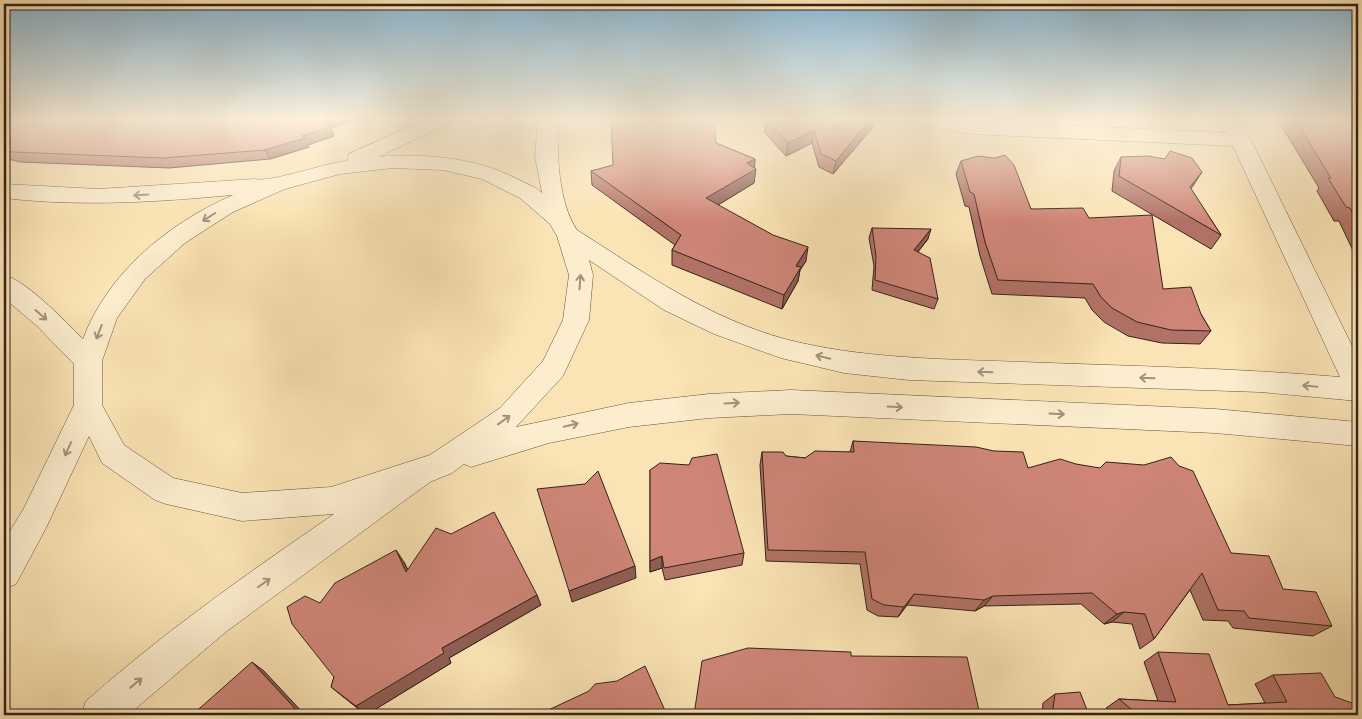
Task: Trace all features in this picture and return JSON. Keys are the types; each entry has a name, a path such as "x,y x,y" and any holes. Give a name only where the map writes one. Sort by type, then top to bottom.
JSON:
{"street":[{"path":"340,168 370,154"},
{"path":"100,715 164,660 232,607 430,468 510,416 553,368 576,320 581,275 563,228 546,154"},
{"path":"4,573 57,475 88,405 88,361 105,316 136,273 177,237 225,207 277,184 340,168 393,162 443,164 488,174 528,193 563,228 673,303 724,327 781,348 844,362 909,369 1260,382 1358,388 1247,154"},
{"path":"4,191 72,197 117,196 277,184"},
{"path":"4,284 46,319 88,361"},
{"path":"88,405 113,454 166,490 242,507 331,501 510,441 594,420 693,406 801,402 1215,421 1358,434"}],"building":[{"path":"51,154 220,154 163,158"},
{"path":"612,154 742,154 755,159 747,163 756,169 706,198 773,235 808,247 796,266 801,267 784,295 672,250 681,235 591,171 613,165"},
{"path":"821,154 842,154 836,161"},
{"path":"1168,154 1178,154 1192,158 1202,172 1190,187 1221,235 1119,176 1121,157 1148,156 1165,159"},
{"path":"1316,154 1358,154 1358,224 1350,208 1346,207 1328,178 1331,178"},
{"path":"1005,155 1014,165 1031,209 1083,208 1089,218 1152,215 1163,289 1191,287 1201,314 1211,331 1171,330 1137,322 1112,308 1101,297 1093,284 998,280 985,242 974,194 970,192 961,161 978,156 995,158"},
{"path":"872,228 931,229 914,250 930,258 938,299 875,280 876,256"},
{"path":"853,441 976,447 994,451 1023,452 1028,468 1060,459 1100,468 1106,462 1144,465 1171,457 1179,466 1193,471 1231,553 1269,556 1283,589 1316,592 1332,626 1249,618 1244,611 1218,610 1202,573 1154,639 1145,614 1124,612 1117,614 1092,593 993,596 984,600 914,594 904,607 884,605 872,599 865,552 768,550 762,452 783,452 786,456 805,458 815,451 854,452"},
{"path":"717,454 744,553 664,568 662,556 650,561 650,470 660,463 689,465 692,458"},
{"path":"598,471 635,566 569,591 537,489 585,484"},
{"path":"494,512 537,595 442,648 444,653 356,706 331,687 334,677 292,624 287,607 305,596 320,603 335,583 396,550 406,572 436,528 451,534"},
{"path":"748,648 851,652 851,656 967,657 980,715 694,715 702,661"},
{"path":"1158,652 1209,654 1228,705 1287,702 1273,675 1321,673 1335,697 1358,705 1358,715 1138,715 1119,699 1176,702"},
{"path":"252,662 301,715 192,715"},
{"path":"645,666 667,715 543,715 542,713 589,691 595,684 617,681"},
{"path":"1080,692 1089,715 1052,715 1055,694"}]}
